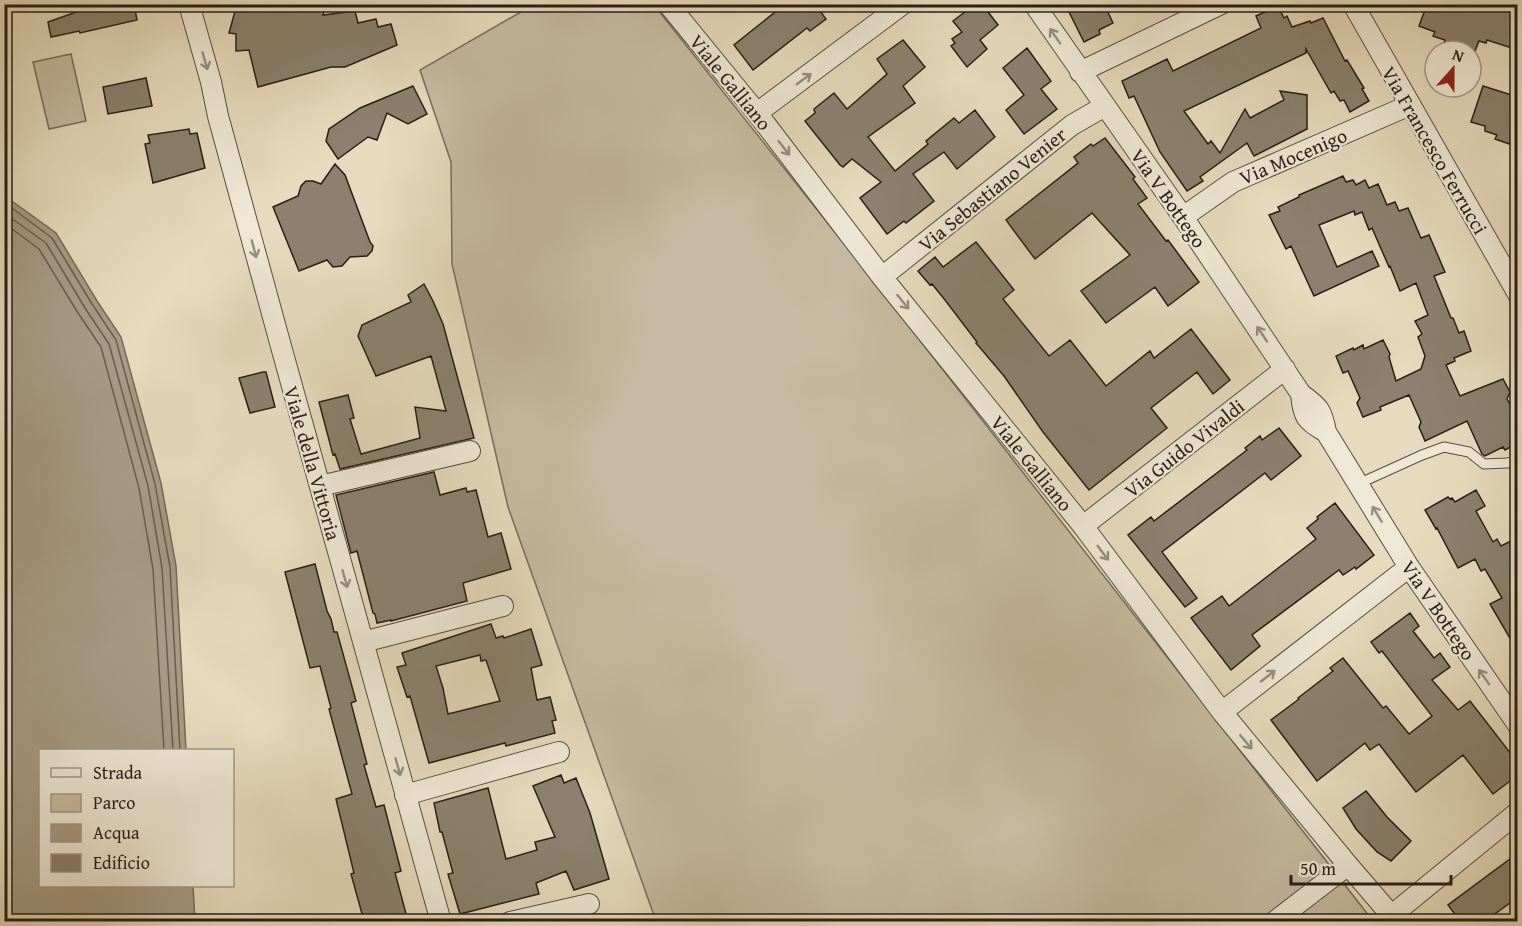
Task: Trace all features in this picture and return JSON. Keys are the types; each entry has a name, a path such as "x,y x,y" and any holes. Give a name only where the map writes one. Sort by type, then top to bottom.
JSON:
{"street":[{"name":"Viale della Vittoria","path":"189,4 441,921"},
{"name":"Viale Galliano","path":"668,4 757,113 882,276 1083,526 1222,712 1348,866 1394,918"},
{"path":"757,113 903,4"},
{"name":"Via V Bottego","path":"1034,4 1183,217 1301,394 1316,405 1323,417 1326,432 1409,567 1518,725"},
{"path":"1080,72 1221,4"},
{"name":"Via Francesco Ferrucci","path":"1353,4 1516,290"},
{"name":"Via Mocenigo","path":"1183,217 1233,182 1410,105"},
{"name":"Via Sebastiano Venier","path":"882,276 1072,125 1105,106"},
{"name":"Via Guido Vivaldi","path":"1083,526 1285,369"},
{"path":"320,486 470,451"},
{"path":"1222,712 1409,567"},
{"path":"363,642 503,606"},
{"path":"405,795 559,752"},
{"path":"1394,918 1518,812"},
{"path":"1274,921 1348,866"},
{"path":"510,921 589,904"}],"lane":[{"path":"1358,484 1444,447 1469,452 1484,464 1508,463 1518,460"}],"green space":[{"path":"533,5 654,5 865,270 1373,921 656,921 508,507 452,264 451,162 420,70"},
{"path":"71,54 86,121 49,129 33,62"}],"water":[{"path":"9,199 56,233 121,337 161,483 176,566 186,749 39,749 39,887 193,887 195,921 5,921 4,200"}],"building":[{"path":"77,4 134,4 137,20 51,37 48,22 79,11"},
{"path":"237,4 255,4 278,11 280,4 326,4 323,15 355,11 358,23 376,19 378,27 391,24 397,45 345,67 331,67 258,87 249,50 236,51 236,34 229,33"},
{"path":"769,4 815,4 826,19 810,31 807,28 753,70 734,45 775,12"},
{"path":"963,4 982,4 998,25 980,40 987,49 967,67 951,46 955,43 952,39 962,32 953,21 966,11"},
{"path":"1065,4 1104,4 1113,23 1099,30 1100,34 1084,42"},
{"path":"1427,4 1518,4 1518,50 1487,40 1486,43 1483,42 1483,39 1442,39 1433,36 1435,32 1419,26"},
{"path":"1278,6 1284,18 1287,16 1292,27 1323,18 1345,61 1347,60 1364,88 1362,89 1369,101 1350,112 1344,100 1340,101 1334,91 1331,93 1306,49 1306,53 1184,111 1208,144 1211,141 1220,153 1245,109 1250,118 1284,100 1280,91 1307,95 1307,129 1254,156 1247,143 1200,177 1203,181 1187,191 1160,152 1134,96 1129,98 1122,81 1167,59 1173,71 1261,28 1256,16"},
{"path":"903,40 925,67 903,86 915,103 868,137 895,171 928,144 926,141 954,118 959,123 975,110 995,137 957,169 944,152 913,174 934,201 906,223 904,221 887,234 860,198 881,182 852,159 843,167 840,165 805,121 815,113 814,109 834,93 847,109 887,74 877,59"},
{"path":"1027,48 1051,81 1041,89 1057,109 1024,134 1006,110 1024,95 1003,68"},
{"path":"146,78 152,106 108,114 103,87"},
{"path":"413,86 427,114 408,124 387,113 377,140 368,137 338,159 326,141 329,129 360,108"},
{"path":"1483,86 1518,97 1518,147 1495,139 1497,135 1485,131 1485,126 1471,122 1479,99 1483,99"},
{"path":"189,129 190,134 197,133 205,168 153,183 145,144 150,143 148,135"},
{"path":"1105,138 1135,177 1133,179 1147,198 1138,204 1199,282 1168,306 1155,287 1106,323 1081,291 1130,255 1092,213 1035,259 1006,220 1078,163 1074,157 1091,144 1093,146"},
{"path":"335,164 345,175 373,246 372,251 367,256 350,257 342,266 333,267 327,260 299,271 273,207 298,196 301,186 306,181 321,184"},
{"path":"1343,176 1346,182 1353,180 1356,185 1365,180 1369,188 1378,184 1387,205 1395,202 1399,211 1408,208 1421,238 1429,235 1445,272 1434,276 1451,318 1459,333 1464,331 1471,351 1454,358 1455,361 1446,365 1460,396 1503,379 1510,392 1507,399 1518,419 1518,443 1485,456 1467,421 1425,441 1419,427 1421,422 1409,395 1363,417 1357,403 1360,398 1348,371 1343,373 1336,356 1363,345 1364,349 1383,340 1390,354 1396,381 1421,369 1425,356 1418,337 1422,334 1415,321 1428,315 1416,283 1400,291 1372,228 1369,230 1362,212 1355,215 1354,211 1319,225 1337,267 1372,251 1379,266 1314,296 1291,246 1286,249 1269,215 1280,211 1278,207 1299,195"},
{"path":"976,242 1014,290 1003,299 1049,356 1070,340 1106,386 1150,351 1154,358 1191,329 1230,380 1213,394 1197,372 1151,408 1167,428 1089,490 945,300 918,271 935,257 943,267"},
{"path":"424,284 443,324 474,438 340,469 335,454 333,455 319,402 348,395 354,418 350,419 361,454 420,438 415,407 446,411 431,356 376,376 358,336 362,325 411,302 408,295"},
{"path":"266,372 275,407 250,413 239,378"},
{"path":"1279,428 1301,456 1271,480 1265,473 1162,552 1197,598 1185,607 1128,535 1151,517 1154,521 1247,450 1245,448 1260,436 1262,440"},
{"path":"434,472 440,495 466,488 467,492 476,490 488,537 501,533 511,569 463,583 467,601 377,623 357,551 351,553 336,495"},
{"path":"1476,490 1485,506 1476,511 1493,542 1497,539 1501,546 1518,540 1518,652 1490,604 1502,598 1485,569 1481,571 1475,559 1458,568 1425,510 1448,497 1455,502"},
{"path":"1335,503 1374,555 1356,569 1355,567 1343,575 1339,570 1252,635 1260,646 1231,670 1191,618 1222,596 1229,606 1316,539 1307,528"},
{"path":"315,564 327,611 334,632 337,632 356,701 351,703 367,764 364,765 376,807 384,805 401,871 395,873 408,921 364,921 351,874 354,873 336,799 352,794 320,666 310,668 285,572"},
{"path":"1410,613 1419,626 1413,631 1434,658 1440,653 1450,667 1432,680 1458,710 1470,701 1518,763 1518,775 1493,794 1463,755 1416,792 1379,744 1370,750 1365,743 1317,781 1271,720 1333,671 1330,668 1343,658 1383,708 1386,706 1409,734 1432,716 1382,651 1379,653 1371,642"},
{"path":"491,624 496,638 503,636 504,638 531,629 542,665 531,668 537,700 550,697 556,720 552,721 555,733 506,746 505,743 429,763 410,696 407,697 397,667 406,665 402,653","holes":["480,655 481,661 486,660 500,701 448,714 436,666"]},
{"path":"561,775 564,783 576,778 590,813 609,879 574,890 566,871 536,883 539,894 460,914 448,874 453,873 442,832 440,832 434,803 488,788 506,859 537,850 535,842 555,837 533,786"},
{"path":"1366,791 1411,841 1391,861 1377,852 1356,829 1343,808"},
{"path":"1518,853 1518,897 1485,921 1460,921 1448,905"}]}
